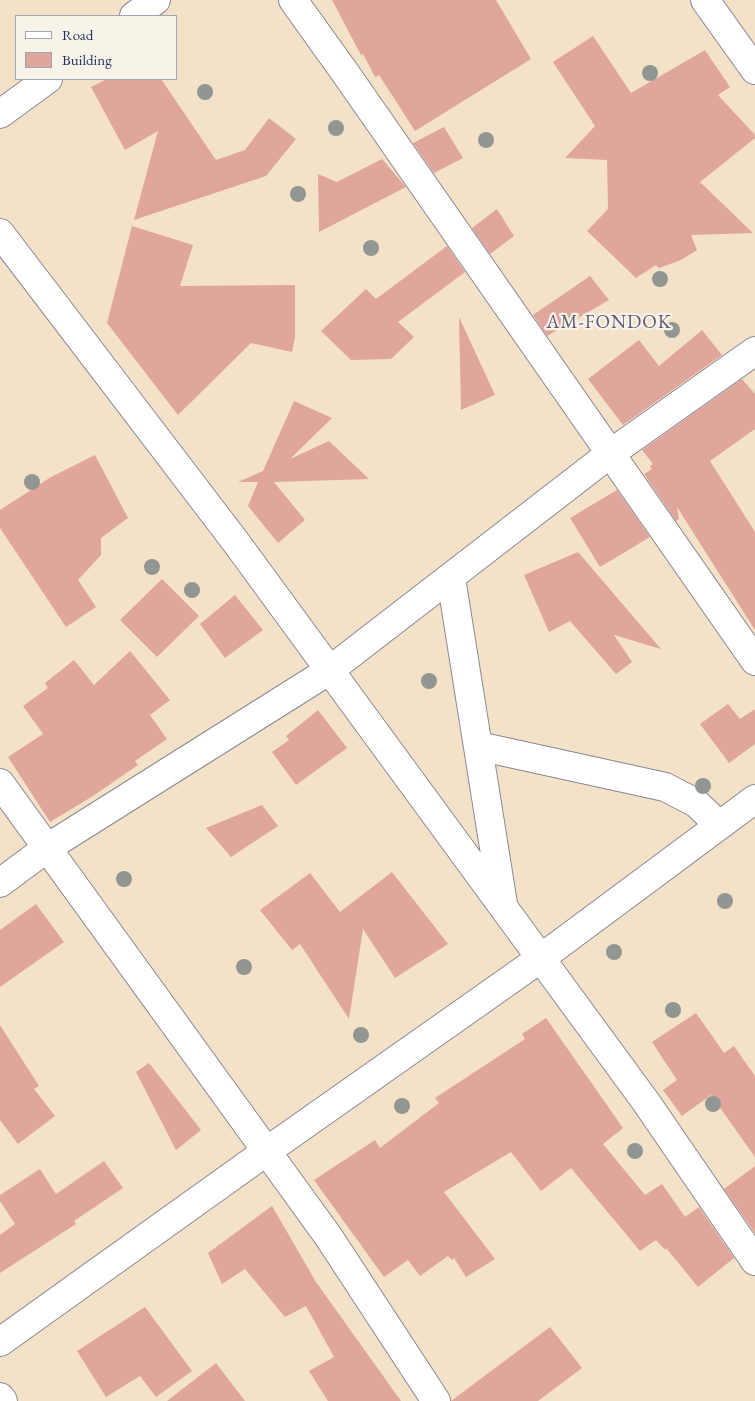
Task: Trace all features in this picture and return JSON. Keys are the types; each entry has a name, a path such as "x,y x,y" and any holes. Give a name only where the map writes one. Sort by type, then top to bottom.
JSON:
{"street":[{"path":"135,15 156,0"},
{"path":"293,0 755,661"},
{"path":"705,0 755,70"},
{"path":"0,114 47,80"},
{"path":"0,233 229,533 330,670 646,1102 755,1261"},
{"path":"0,883 47,848 330,670 611,453 755,351"},
{"path":"451,578 504,908"},
{"path":"478,746 665,787 696,803 720,825"},
{"path":"0,783 328,1236 436,1401"},
{"path":"0,1342 541,958 755,799"},
{"path":"0,1397 3,1401"}],"building":[{"path":"332,0 496,0 531,59 415,131 379,75 375,77 363,54 361,55"},
{"path":"593,36 631,93 705,50 730,87 718,95 755,135 755,138 700,182 753,233 691,235 697,250 681,260 659,268 656,265 636,278 587,231 608,209 607,160 565,158 595,126 553,62"},
{"path":"105,80 162,80 216,160 245,150 269,118 296,139 266,176 134,220 158,131 125,150 91,87"},
{"path":"444,127 463,158 434,173 413,143"},
{"path":"382,159 406,187 319,232 318,174 337,182"},
{"path":"497,209 514,236 490,254 472,228"},
{"path":"132,226 193,245 180,286 295,285 295,337 292,352 251,343 178,415 107,323"},
{"path":"447,246 465,272 398,322 414,337 391,359 351,360 321,331 366,289 376,299"},
{"path":"590,276 609,300 547,336 533,315"},
{"path":"459,317 495,395 461,410"},
{"path":"702,330 722,355 623,425 588,379 639,340 659,366"},
{"path":"742,379 755,394 755,429 710,461 755,532 755,630 677,507 679,519 676,521 644,474 652,469 650,466 653,464 642,450"},
{"path":"294,401 332,418 290,459 329,441 369,479 274,482 305,520 278,543 248,506 258,482 238,482 263,471"},
{"path":"95,455 128,518 101,538 101,555 78,580 96,607 66,627 0,528 0,510 51,477"},
{"path":"617,490 650,537 600,567 570,518"},
{"path":"578,552 661,649 614,635 632,662 616,674 570,621 549,632 524,575"},
{"path":"162,579 199,616 157,657 120,620"},
{"path":"235,595 263,630 225,658 200,624"},
{"path":"130,651 170,700 150,715 167,739 135,761 138,765 93,796 50,822 8,757 43,734 23,706 48,688 45,683 74,660 94,685"},
{"path":"728,704 740,719 755,709 755,744 729,763 700,724"},
{"path":"318,710 347,748 296,785 272,752 289,740 286,736"},
{"path":"262,805 278,826 231,857 206,828"},
{"path":"392,872 448,944 395,978 363,929 349,1019 300,944 292,950 260,910 310,873 340,912"},
{"path":"36,904 64,942 0,987 0,930"},
{"path":"696,1013 724,1053 734,1046 755,1076 755,1157 711,1095 682,1116 663,1090 677,1080 652,1042"},
{"path":"546,1018 623,1128 603,1144 645,1195 662,1184 685,1217 699,1207 734,1258 698,1287 666,1248 665,1250 656,1240 640,1251 571,1168 541,1191 511,1152 444,1192 495,1259 466,1277 454,1258 452,1260 448,1256 420,1276 408,1260 384,1277 314,1180 375,1140 380,1148 439,1103 435,1098 525,1039 522,1034"},
{"path":"0,1025 39,1086 34,1089 55,1116 18,1144 0,1120"},
{"path":"149,1063 201,1130 176,1150 136,1072"},
{"path":"104,1161 123,1188 74,1221 76,1224 0,1273 0,1235 15,1224 0,1201 0,1195 40,1169 56,1194"},
{"path":"755,1166 755,1233 724,1189"},
{"path":"272,1206 316,1282 401,1401 328,1401 309,1371 334,1357 306,1306 285,1317 245,1269 222,1284 208,1253"},
{"path":"145,1307 192,1371 156,1397 140,1376 106,1397 77,1351"},
{"path":"550,1327 582,1368 538,1401 451,1401"},
{"path":"216,1363 245,1401 167,1401"}],"district":[{"name":"AM-FONDOK","path":"609,323"}]}
